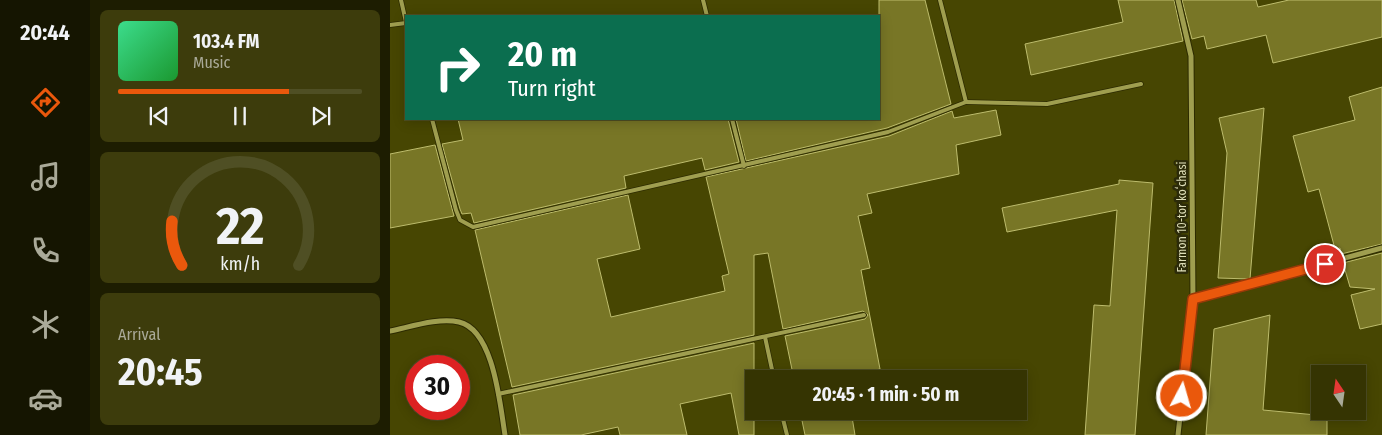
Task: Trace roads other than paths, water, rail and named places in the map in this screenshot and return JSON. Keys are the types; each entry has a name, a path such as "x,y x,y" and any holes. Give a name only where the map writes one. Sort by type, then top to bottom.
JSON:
{"street":[{"name":"Farmon 10-tor koʻchasi","path":"1178,0 1191,56 1193,299 1178,435"},
{"path":"1193,299 1382,248"},
{"path":"390,331 438,322 458,321 469,326 480,336 489,356 505,435"}],"lane":[{"path":"401,0 405,18"},
{"path":"703,0 707,15"},
{"path":"940,0 966,102"},
{"path":"390,25 405,22"},
{"path":"432,120 456,210 460,220 473,227 888,132 966,102 1047,104 1142,84"},
{"path":"732,120 744,166"},
{"path":"498,394 864,315"},
{"path":"765,337 772,370"},
{"path":"783,420 786,435"}]}
